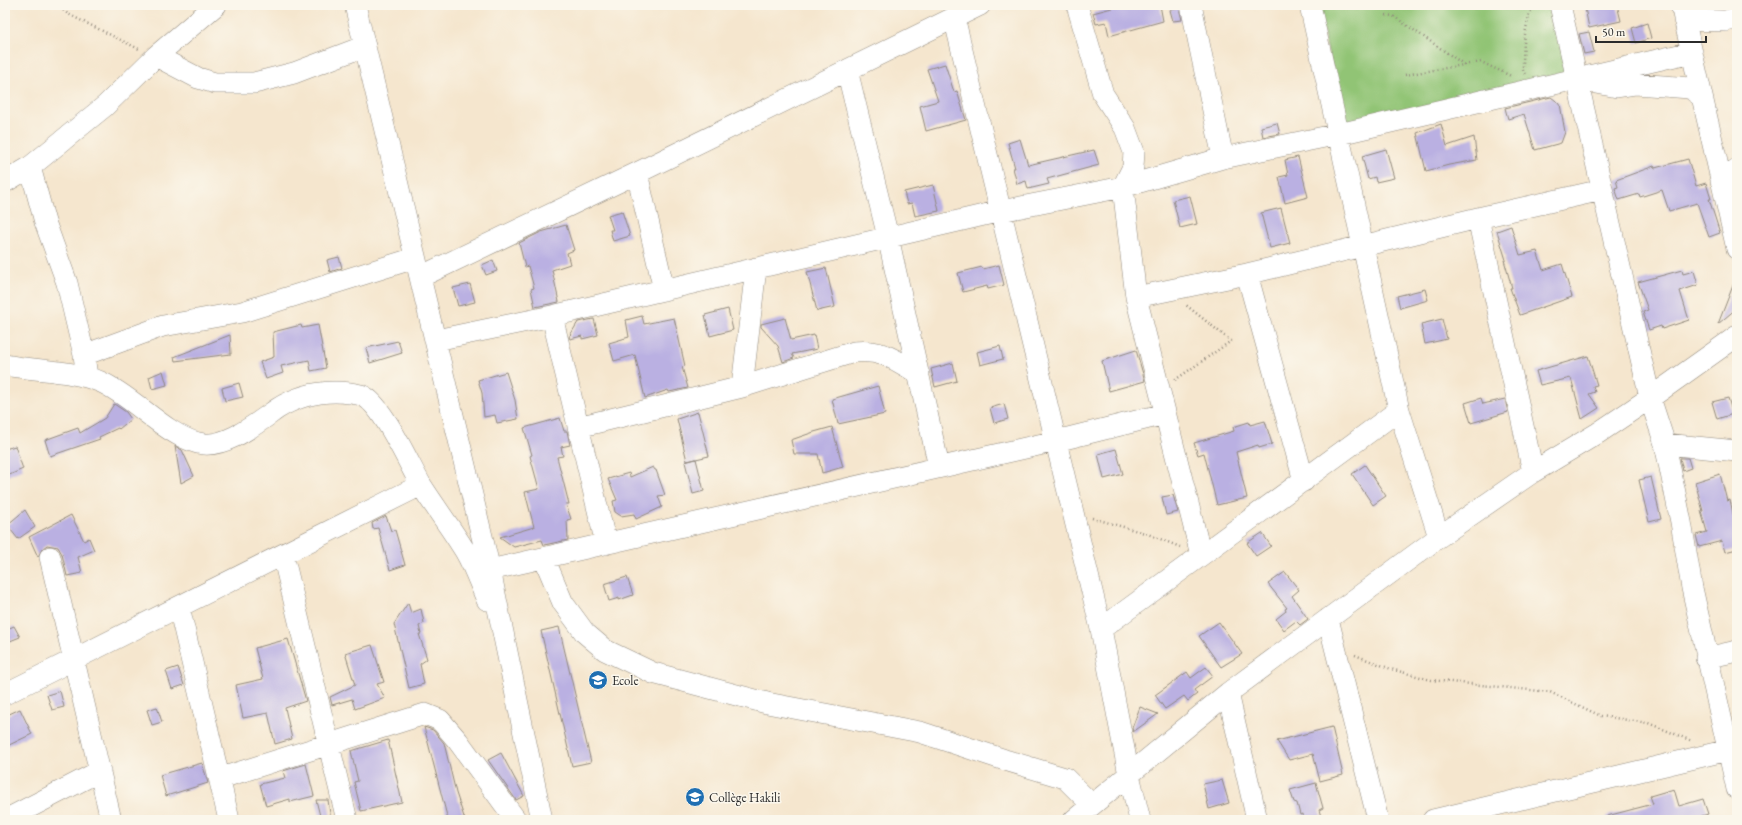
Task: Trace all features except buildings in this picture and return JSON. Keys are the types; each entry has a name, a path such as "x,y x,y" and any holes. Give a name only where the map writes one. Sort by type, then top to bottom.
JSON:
{"street":[{"path":"5,182 30,167 105,106 156,56 216,5"},
{"path":"355,5 490,570 542,820"},
{"path":"84,355 163,326 242,312 418,268 637,173 980,5"},
{"path":"1077,5 1103,94 1125,128 1134,152 1133,167 1123,187 1136,297 1201,555"},
{"path":"1191,5 1223,158"},
{"path":"1310,5 1399,410 1439,537"},
{"path":"1560,5 1650,398 1666,444 1682,522 1692,588 1706,658 1726,751 1737,789"},
{"path":"1737,18 1726,21 1683,12 1702,97 1729,175 1737,249"},
{"path":"954,18 1101,629 1129,775 1140,820"},
{"path":"156,56 198,78 215,83 254,83 294,73 365,46"},
{"path":"436,340 552,316 1001,211 1123,187 1223,158 1339,134 1692,52"},
{"path":"847,70 888,237 939,467"},
{"path":"1577,78 1617,87 1636,84 1690,88 1702,97"},
{"path":"30,167 45,222 67,283 84,355 87,377"},
{"path":"637,173 664,290"},
{"path":"1136,297 1247,274 1478,218 1602,190"},
{"path":"1478,218 1533,472"},
{"path":"742,387 756,268"},
{"path":"1247,274 1304,481"},
{"path":"552,316 606,544"},
{"path":"1074,820 1228,693 1439,537 1533,472 1598,433 1650,398 1737,336"},
{"path":"578,427 742,387 854,352 868,351 885,355 919,374"},
{"path":"5,365 87,377 102,383 129,399 167,427 199,443 218,444 243,432 280,407 311,394 340,392 364,396 376,407 403,451 421,485 466,553 503,635"},
{"path":"1101,629 1399,410"},
{"path":"490,570 1056,441 1165,414"},
{"path":"1666,444 1737,451"},
{"path":"5,694 421,485"},
{"path":"283,555 347,820"},
{"path":"50,557 111,820"},
{"path":"544,558 564,603 585,633 605,650 653,673 767,703 920,732 1065,778 1092,805"},
{"path":"179,607 221,778 229,820"},
{"path":"1328,619 1378,820"},
{"path":"1706,658 1737,651"},
{"path":"1228,693 1257,820"},
{"path":"221,778 424,714 440,720 458,741 516,820"},
{"path":"1432,820 1562,788 1726,751"},
{"path":"5,820 100,771"}],"path":[{"path":"57,5 68,14 156,56"},
{"path":"1533,5 1523,44 1523,72 1537,88"},
{"path":"1386,15 1393,16 1466,65"},
{"path":"1405,75 1481,62 1537,88"},
{"path":"1172,384 1177,378 1231,341 1184,304"},
{"path":"1073,513 1148,534 1201,555"},
{"path":"1336,648 1391,669 1431,680 1550,692 1601,716 1648,724 1726,751"}],"green space":[{"path":"1317,5 1554,5 1572,76 1345,125"}],"place":[{"name":"Ecole","path":"598,680"},
{"name":"Collège Hakili","path":"695,797"}]}
